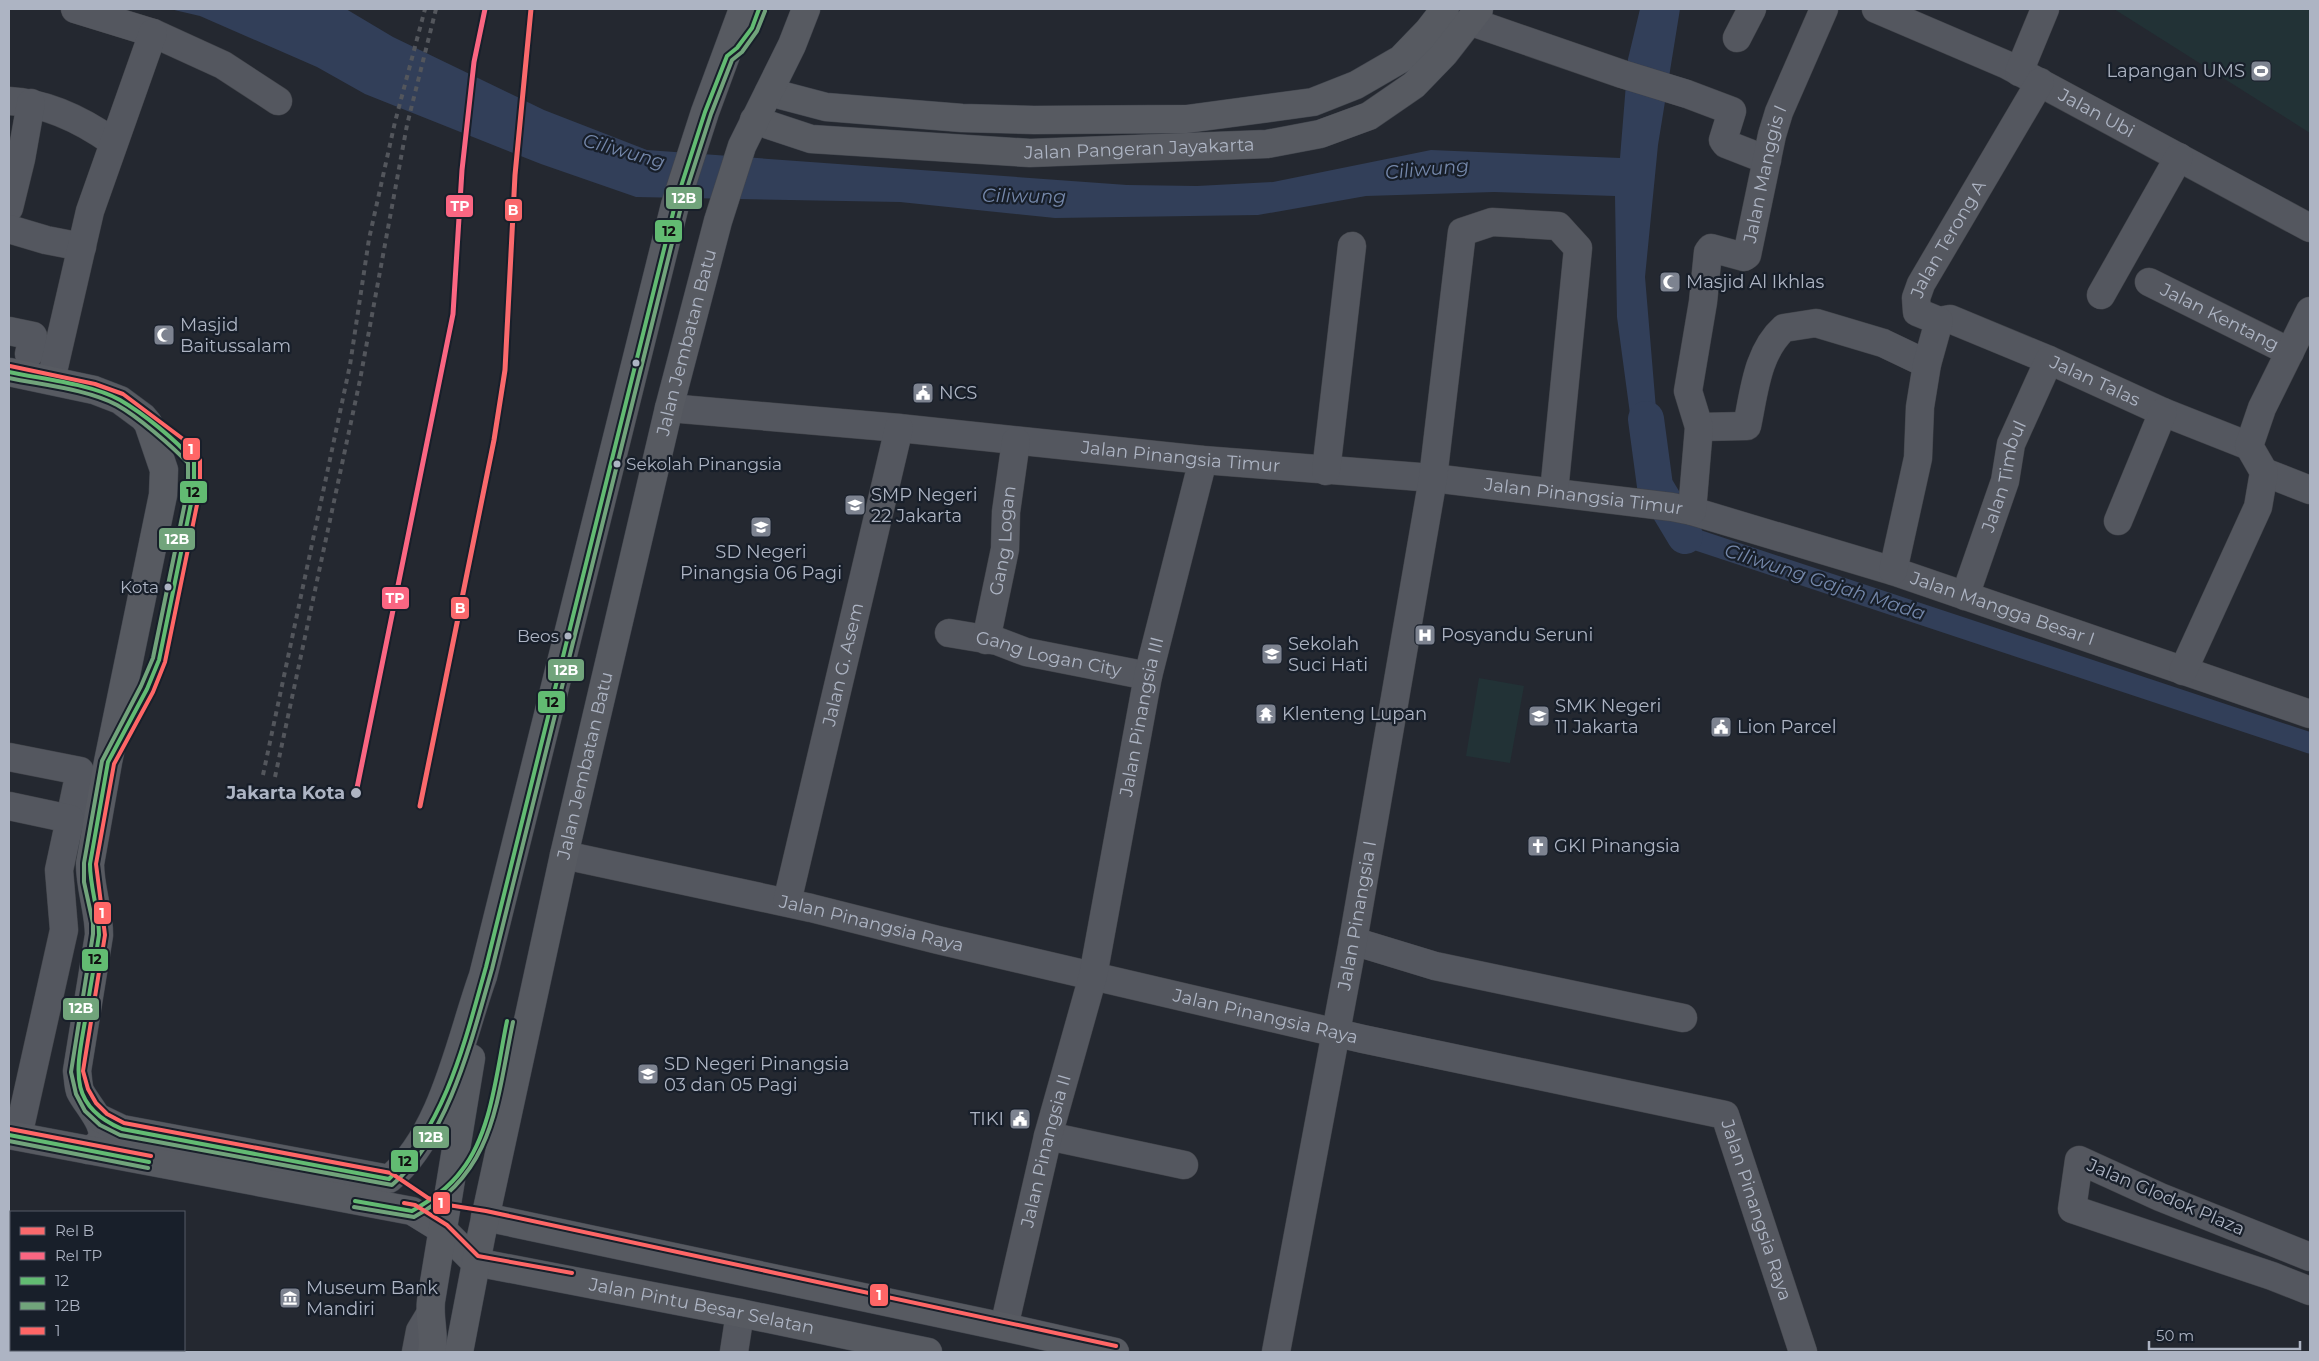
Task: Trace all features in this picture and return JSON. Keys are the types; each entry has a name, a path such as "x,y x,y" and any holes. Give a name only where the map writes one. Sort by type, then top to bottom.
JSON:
{"main road":[{"path":"97,1116 122,1129 389,1179 399,1171 417,1147 452,1077 483,976 675,205 699,129 743,9"},
{"name":"Jalan Jembatan Batu","path":"459,1352 485,1217 564,855 669,408 718,221 742,146 792,45 806,9"},
{"name":"Jalan Pangeran Jayakarta","path":"769,92 826,107 962,118 1034,120 1187,119 1313,102 1356,86 1400,59 1428,31 1445,9"},
{"name":"Jalan Pangeran Jayakarta","path":"754,120 811,139 1030,153 1266,144 1320,134 1369,116 1414,85 1444,54 1474,15"},
{"path":"1030,153 1034,120"},
{"path":"9,372 94,390 120,400 148,423 164,470 163,495 90,864 90,881 99,922 99,935 77,1071 80,1090 102,1127 102,1138 97,1146 88,1150"},
{"path":"432,1352 434,1333 429,1316 483,976"},
{"path":"13,1136 412,1211 443,1230 476,1262"},
{"path":"485,1217 1004,1326 1115,1352"},
{"name":"Jalan Pintu Besar Selatan","path":"476,1262 740,1312 928,1352"}],"street":[{"path":"75,9 153,33 223,65 278,101"},
{"path":"1737,38 1752,9"},
{"name":"Jalan Manggis I","path":"1682,509 1699,427 1688,391 1703,302 1708,252 1711,248 1744,256 1747,255 1779,112 1824,9"},
{"name":"Jalan Ubi","path":"1876,9 1905,14 2029,77 2310,228"},
{"path":"2029,77 2045,9"},
{"path":"1474,15 1622,74 1687,94 1732,111 1723,140 1726,144 1767,160"},
{"path":"50,380 90,212 113,142 153,33"},
{"name":"Jalan Terong A","path":"1893,572 1918,458 1920,407 1927,364 1940,321 1917,312 1916,298 1921,284 2029,77"},
{"path":"9,208 20,102 75,117 113,142"},
{"path":"2101,295 2179,157"},
{"name":"Jalan Pinangsia I","path":"1276,1352 1353,941 1433,478 1462,232 1492,222 1558,226 1578,248 1554,492"},
{"path":"9,229 46,240 82,247"},
{"path":"1326,471 1352,246"},
{"name":"Jalan Kentang","path":"2149,282 2290,352"},
{"path":"2310,311 2262,408 2249,446 2264,472 2310,490"},
{"name":"Jalan Talas","path":"1940,321 1950,319 2050,360 2163,412 2249,446"},
{"path":"1699,427 1747,426 1760,367 1771,344 1784,328 1816,323 1882,343 1927,364"},
{"path":"9,331 33,336 29,354"},
{"name":"Jalan Timbul","path":"1966,596 2005,481 2012,444 2050,360"},
{"name":"Jalan Pinangsia Timur","path":"669,408 899,428 1203,460 1433,478 1633,501 1682,509"},
{"path":"2118,521 2163,412"},
{"name":"Jalan G. Asem","path":"787,902 899,428"},
{"name":"Gang Logan","path":"986,640 1005,549 1006,512 1016,441"},
{"name":"Jalan Pinangsia III","path":"1093,976 1148,676 1203,460"},
{"path":"2183,671 2258,507 2264,472"},
{"name":"Jalan Mangga Besar I","path":"1682,509 1893,572 2310,714"},
{"name":"Gang Logan City","path":"949,632 997,641 1026,652 1148,676"},
{"path":"9,757 80,771 59,870 64,930 13,1136"},
{"path":"9,806 67,831"},
{"name":"Jalan Pinangsia Raya","path":"564,855 787,902 1336,1032 1725,1115 1731,1128 1803,1352"},
{"path":"1353,941 1435,966 1683,1018"},
{"name":"Jalan Pinangsia II","path":"1004,1326 1048,1136 1093,976"},
{"path":"1048,1136 1184,1165"},
{"name":"Jalan Glodok Plaza","path":"2310,1257 2160,1197 2079,1160 2072,1209 2272,1276 2310,1292"},
{"path":"734,1352 740,1312"},
{"path":"466,1314 469,1352"},
{"path":"416,1352 420,1331 429,1316"}],"shaded area":[{"name":"Lapangan UMS","path":"2114,9 2310,9 2310,133"},
{"path":"1479,678 1524,686 1510,763 1466,756"}],"water":[{"name":"Ciliwung","path":"170,9 346,9 393,37 544,110 647,150 1127,185 1197,186 1273,182 1431,150 1620,158 1628,59 1640,9 1680,9 1658,145 1645,277 1661,469 1637,466 1617,317 1615,196 1494,192 1366,196 1258,215 1055,218 900,202 636,197 541,164 365,94 317,67 200,16"}],"waterway":[{"name":"Ciliwung Gajah Mada","path":"1646,419 1655,486 1685,536"},
{"name":"Ciliwung Gajah Mada","path":"1685,536 2310,743"}],"railway":[{"path":"263,775 350,365 369,239 395,122 425,9"},
{"path":"275,777 360,380 407,125 436,9"}],"rail line":[{"name":"TP","path":"356,793 453,314 462,170 474,62 485,9"},
{"name":"B","path":"420,806 494,440 505,370 515,175 531,9"}],"transit line":[{"name":"12","path":"9,372 81,386 109,394 139,412 194,461 194,489 159,660 147,689 108,762 90,864 99,935 80,1050 79,1081 83,1095 91,1108 103,1119 122,1129 389,1179 409,1157 439,1107 451,1080 470,1024 486,967 675,205 705,112 727,56 737,48 752,28 759,9"},
{"name":"12B","path":"9,378 78,391 117,405 154,432 188,463 188,488 153,658 141,686 102,761 84,863 84,882 93,923 93,934 71,1072 76,1094 85,1111 100,1125 120,1135 392,1185 412,1164 429,1140 456,1084 467,1055 492,969 681,207 711,114 732,60 742,52 757,31 765,11"},
{"name":"1","path":"10,366 95,384 123,394 183,439 200,460 200,490 165,662 153,692 114,764 96,864 105,935 83,1071 88,1089 96,1103 107,1114 124,1123 391,1173 428,1198 448,1205 486,1211 1116,1346"},
{"name":"12","path":"355,1201 412,1211 439,1193 457,1176 472,1155 487,1119 507,1021"},
{"name":"12B","path":"354,1207 414,1217 441,1199 461,1179 476,1157 488,1133 496,1108 513,1022"},
{"name":"1","path":"10,1129 151,1156"},
{"name":"12","path":"9,1135 149,1162"},
{"name":"12B","path":"9,1141 148,1168"},
{"name":"1","path":"404,1203 415,1205 447,1225 478,1256 572,1273"}],"place":[{"name":"Lapangan UMS","path":"2261,71"},
{"name":"Masjid Al Ikhlas","path":"1670,282"},
{"name":"Masjid Baitussalam","path":"164,335"},
{"name":"NCS","path":"923,393"},
{"name":"Sekolah Pinangsia","path":"617,464"},
{"name":"SMP Negeri 22 Jakarta","path":"855,505"},
{"name":"SD Negeri Pinangsia 06 Pagi","path":"761,527"},
{"name":"Kota","path":"168,587"},
{"name":"Posyandu Seruni","path":"1425,635"},
{"name":"Beos","path":"568,636"},
{"name":"Sekolah Suci Hati","path":"1272,654"},
{"name":"Klenteng Lupan","path":"1266,714"},
{"name":"SMK Negeri 11 Jakarta","path":"1539,716"},
{"name":"Lion Parcel","path":"1721,727"},
{"name":"Jakarta Kota","path":"356,793"},
{"name":"GKI Pinangsia","path":"1538,846"},
{"name":"SD Negeri Pinangsia 03 dan 05 Pagi","path":"648,1074"},
{"name":"TIKI","path":"1020,1119"},
{"name":"Museum Bank Mandiri","path":"290,1298"}]}
